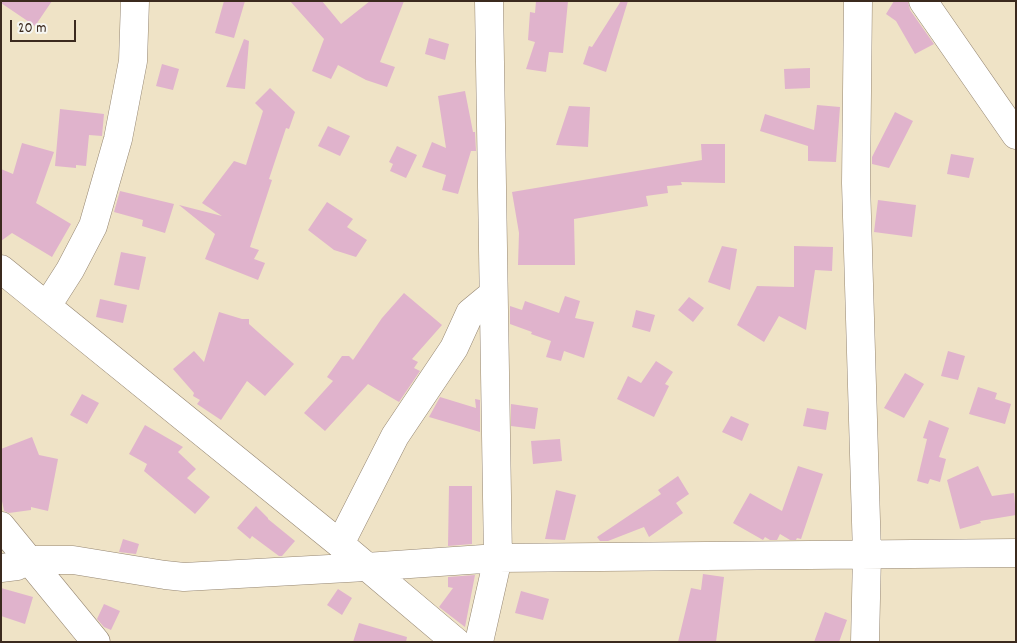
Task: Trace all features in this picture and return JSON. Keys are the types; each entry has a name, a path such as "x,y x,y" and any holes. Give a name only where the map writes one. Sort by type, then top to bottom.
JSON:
{"street":[{"path":"47,306 70,270 93,226 118,139 133,61 135,1"},
{"path":"480,642 498,558 489,1"},
{"path":"858,1 856,184 867,555 865,642"},
{"path":"923,1 1016,135"},
{"path":"1,268 340,544 456,642"},
{"path":"340,544 396,436 454,348 470,313 493,294"},
{"path":"1,526 96,642"},
{"path":"1,568 16,566 29,560 73,560 184,577 498,558 1016,553"}],"building":[{"path":"1,1 52,1 35,26 1,3"},
{"path":"224,1 245,1 234,38 215,33"},
{"path":"290,1 322,1 341,24 370,1 404,1 380,62 395,67 387,87 366,80 338,65 331,79 312,71 324,39"},
{"path":"536,1 568,1 563,53 549,52 546,72 526,69 535,42 528,40 530,12 535,13"},
{"path":"621,1 628,1 606,72 583,64 589,46 592,47"},
{"path":"894,1 908,1 910,10 934,44 915,54 896,21 886,14"},
{"path":"429,38 449,44 445,60 425,54"},
{"path":"244,39 249,41 245,89 226,87"},
{"path":"162,64 179,69 173,90 156,86"},
{"path":"810,68 810,88 785,89 784,69"},
{"path":"270,88 295,112 289,129 286,128 269,179 272,180 250,247 259,250 254,259 265,263 258,280 205,259 215,234 179,205 222,216 202,203 234,161 246,165 263,111 255,103"},
{"path":"465,91 473,132 475,132 476,151 471,151 458,194 442,190 446,175 422,167 432,142 446,148 438,96"},
{"path":"817,105 840,107 836,162 808,161 808,146 760,131 765,114 814,130"},
{"path":"569,106 590,107 588,147 556,145"},
{"path":"60,109 104,114 102,136 89,135 86,166 76,165 76,168 55,166"},
{"path":"895,112 913,121 889,168 872,164 872,157"},
{"path":"328,126 350,136 340,156 318,146"},
{"path":"22,143 54,152 36,203 71,224 52,257 12,233 1,241 1,169 13,174"},
{"path":"701,144 725,144 725,183 681,182 682,185 667,186 668,193 646,196 648,206 574,219 575,265 518,265 519,233 512,192 702,160"},
{"path":"397,146 417,155 406,178 390,171 393,164 389,162"},
{"path":"951,154 974,158 969,178 947,174"},
{"path":"120,191 174,204 165,233 142,226 143,220 114,212"},
{"path":"878,200 916,205 912,237 874,232"},
{"path":"327,202 353,219 347,227 367,240 356,257 334,250 308,230"},
{"path":"722,246 737,249 730,290 708,282"},
{"path":"794,246 833,247 832,271 815,270 806,330 779,316 764,342 737,325 757,286 794,287"},
{"path":"121,252 146,257 139,290 114,285"},
{"path":"404,293 442,325 412,359 418,362 414,368 420,371 399,402 368,384 325,431 304,413 333,381 327,377 342,356 349,356 353,360 382,318"},
{"path":"565,296 580,301 575,318 594,322 584,358 564,351 561,361 546,357 551,341 510,324 510,306 522,310 525,301 559,313"},
{"path":"689,297 704,308 693,322 678,310"},
{"path":"100,299 127,305 123,323 96,317"},
{"path":"636,310 655,315 650,332 632,327"},
{"path":"219,312 242,319 249,319 249,324 294,364 265,396 247,381 221,420 197,404 200,400 193,396 194,393 173,369 194,351 204,362"},
{"path":"948,351 965,356 958,380 941,376"},
{"path":"656,361 673,372 665,384 669,386 654,417 617,399 628,376 641,383"},
{"path":"905,373 924,384 904,418 884,408"},
{"path":"978,387 997,393 995,399 1011,404 1005,424 969,414"},
{"path":"82,394 99,403 87,424 70,415"},
{"path":"440,397 476,408 475,399 480,400 480,432 429,417"},
{"path":"511,404 538,408 535,429 511,426"},
{"path":"807,408 829,412 826,430 803,426"},
{"path":"731,416 749,424 742,441 722,432"},
{"path":"929,420 949,428 939,457 946,459 940,482 930,479 928,484 917,481 927,439 923,438"},
{"path":"145,425 183,447 178,452 196,469 187,478 210,497 195,514 144,471 147,464 129,454"},
{"path":"32,437 39,455 58,459 48,511 31,507 31,510 9,513 4,511 1,496 1,449"},
{"path":"560,439 562,461 533,464 531,441"},
{"path":"798,466 823,474 801,539 790,540 780,534 777,540 770,540 765,537 763,540 733,523 750,493 782,511"},
{"path":"978,466 992,496 1014,493 1016,515 980,521 981,523 960,529 947,480"},
{"path":"678,476 689,494 676,503 683,513 649,537 644,527 608,541 600,541 597,537 661,494 658,490"},
{"path":"449,486 472,486 472,544 448,546"},
{"path":"556,490 576,495 565,540 545,539"},
{"path":"256,506 268,519 295,541 282,556 279,556 252,536 250,539 237,528"},
{"path":"123,539 139,544 136,554 119,552"},
{"path":"703,574 724,577 716,642 678,642 691,588 701,590"},
{"path":"475,575 465,627 439,607 453,588 448,587 448,577"},
{"path":"1,588 33,597 25,624 1,616"},
{"path":"338,589 352,598 342,615 327,605"},
{"path":"521,591 549,599 543,620 515,613"},
{"path":"104,604 120,611 111,630 104,627 97,619"},
{"path":"825,612 847,620 839,642 814,642"},
{"path":"359,623 407,637 406,642 353,642"}]}
